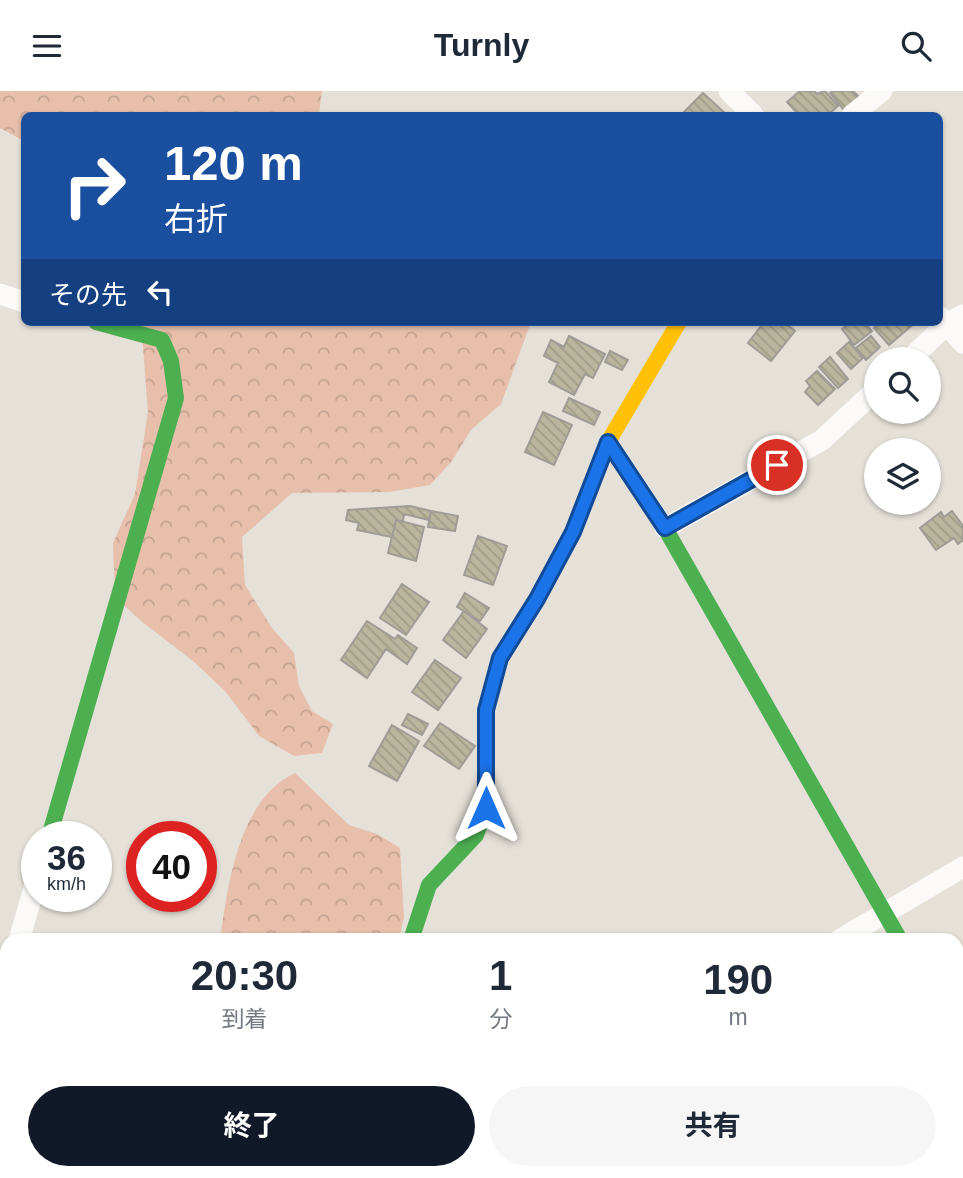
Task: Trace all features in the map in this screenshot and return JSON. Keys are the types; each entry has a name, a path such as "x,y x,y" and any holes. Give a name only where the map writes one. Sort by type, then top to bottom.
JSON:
{"street":[{"path":"729,91 750,112"},
{"path":"856,112 882,91"},
{"path":"0,294 21,301"},
{"path":"922,347 950,319 963,342"},
{"path":"54,821 176,398 171,361 162,340 111,326"},
{"path":"413,933 429,885 476,835 486,808 486,710 500,658 537,599 573,532 608,442 678,326"},
{"path":"665,528 822,440 864,401"},
{"path":"608,442 665,528 896,933"},
{"path":"851,933 963,867"},
{"path":"21,933 27,912"}],"green space":[{"path":"0,91 322,91 319,112 21,112 21,139 0,128"},
{"path":"141,326 530,326 501,404 471,430 452,461 430,485 389,492 292,493 242,537 245,585 272,628 294,653 299,686 312,711 333,724 322,753 294,756 259,736 225,691 115,597 113,543 135,494 148,412"},
{"path":"295,773 349,825 377,834 400,848 404,917 401,933 221,933 239,846 260,803 276,786"}],"building":[{"path":"800,91 814,91 817,94 825,91 838,106 831,112 796,112 787,102"},
{"path":"853,91 859,97 844,110 830,93"},
{"path":"703,93 724,112 684,112"},
{"path":"761,326 789,326 795,331 771,361 748,343"},
{"path":"846,326 868,326 872,331 854,345 842,329"},
{"path":"876,326 911,326 889,345 874,328"},
{"path":"569,336 605,354 593,378 585,374 574,395 549,382 558,363 544,356 551,340 564,347"},
{"path":"871,336 880,347 864,347 864,358 856,348"},
{"path":"849,342 863,358 851,369 837,353"},
{"path":"610,351 628,360 622,370 605,362"},
{"path":"830,357 848,379 838,388 819,367"},
{"path":"817,371 835,389 818,405 805,392 810,386 806,381"},
{"path":"569,398 600,412 594,425 563,411"},
{"path":"543,412 572,425 554,465 525,452"},
{"path":"410,506 431,511 429,520 404,514 403,521 396,520 392,537 357,530 359,523 346,520 348,510"},
{"path":"431,511 458,516 455,531 428,527"},
{"path":"952,511 963,526 963,540 958,544 954,538 936,550 920,528 941,515 941,512 944,517"},
{"path":"396,520 424,527 416,561 388,553"},
{"path":"478,536 507,546 493,585 464,575"},
{"path":"402,584 429,602 406,635 380,618"},
{"path":"465,593 489,608 480,621 457,607"},
{"path":"464,611 487,629 466,658 443,640"},
{"path":"367,621 395,639 398,635 417,648 407,664 386,649 367,678 341,660"},
{"path":"435,660 461,678 438,710 412,692"},
{"path":"408,714 428,724 422,735 402,725"},
{"path":"440,723 475,746 459,769 424,746"},
{"path":"392,725 419,741 397,781 369,766"}],"traffic: fast":[{"path":"54,821 176,398 171,361 162,340 111,326"},
{"path":"608,442 665,528 896,933"},
{"path":"413,933 429,885 476,835 486,808 486,710 500,658 537,599 571,536"}],"traffic: slow":[{"path":"571,536 608,442 677,326"}],"route":[{"path":"486,808 486,710 500,658 537,599 573,532 608,442 665,528 777,465"}]}
